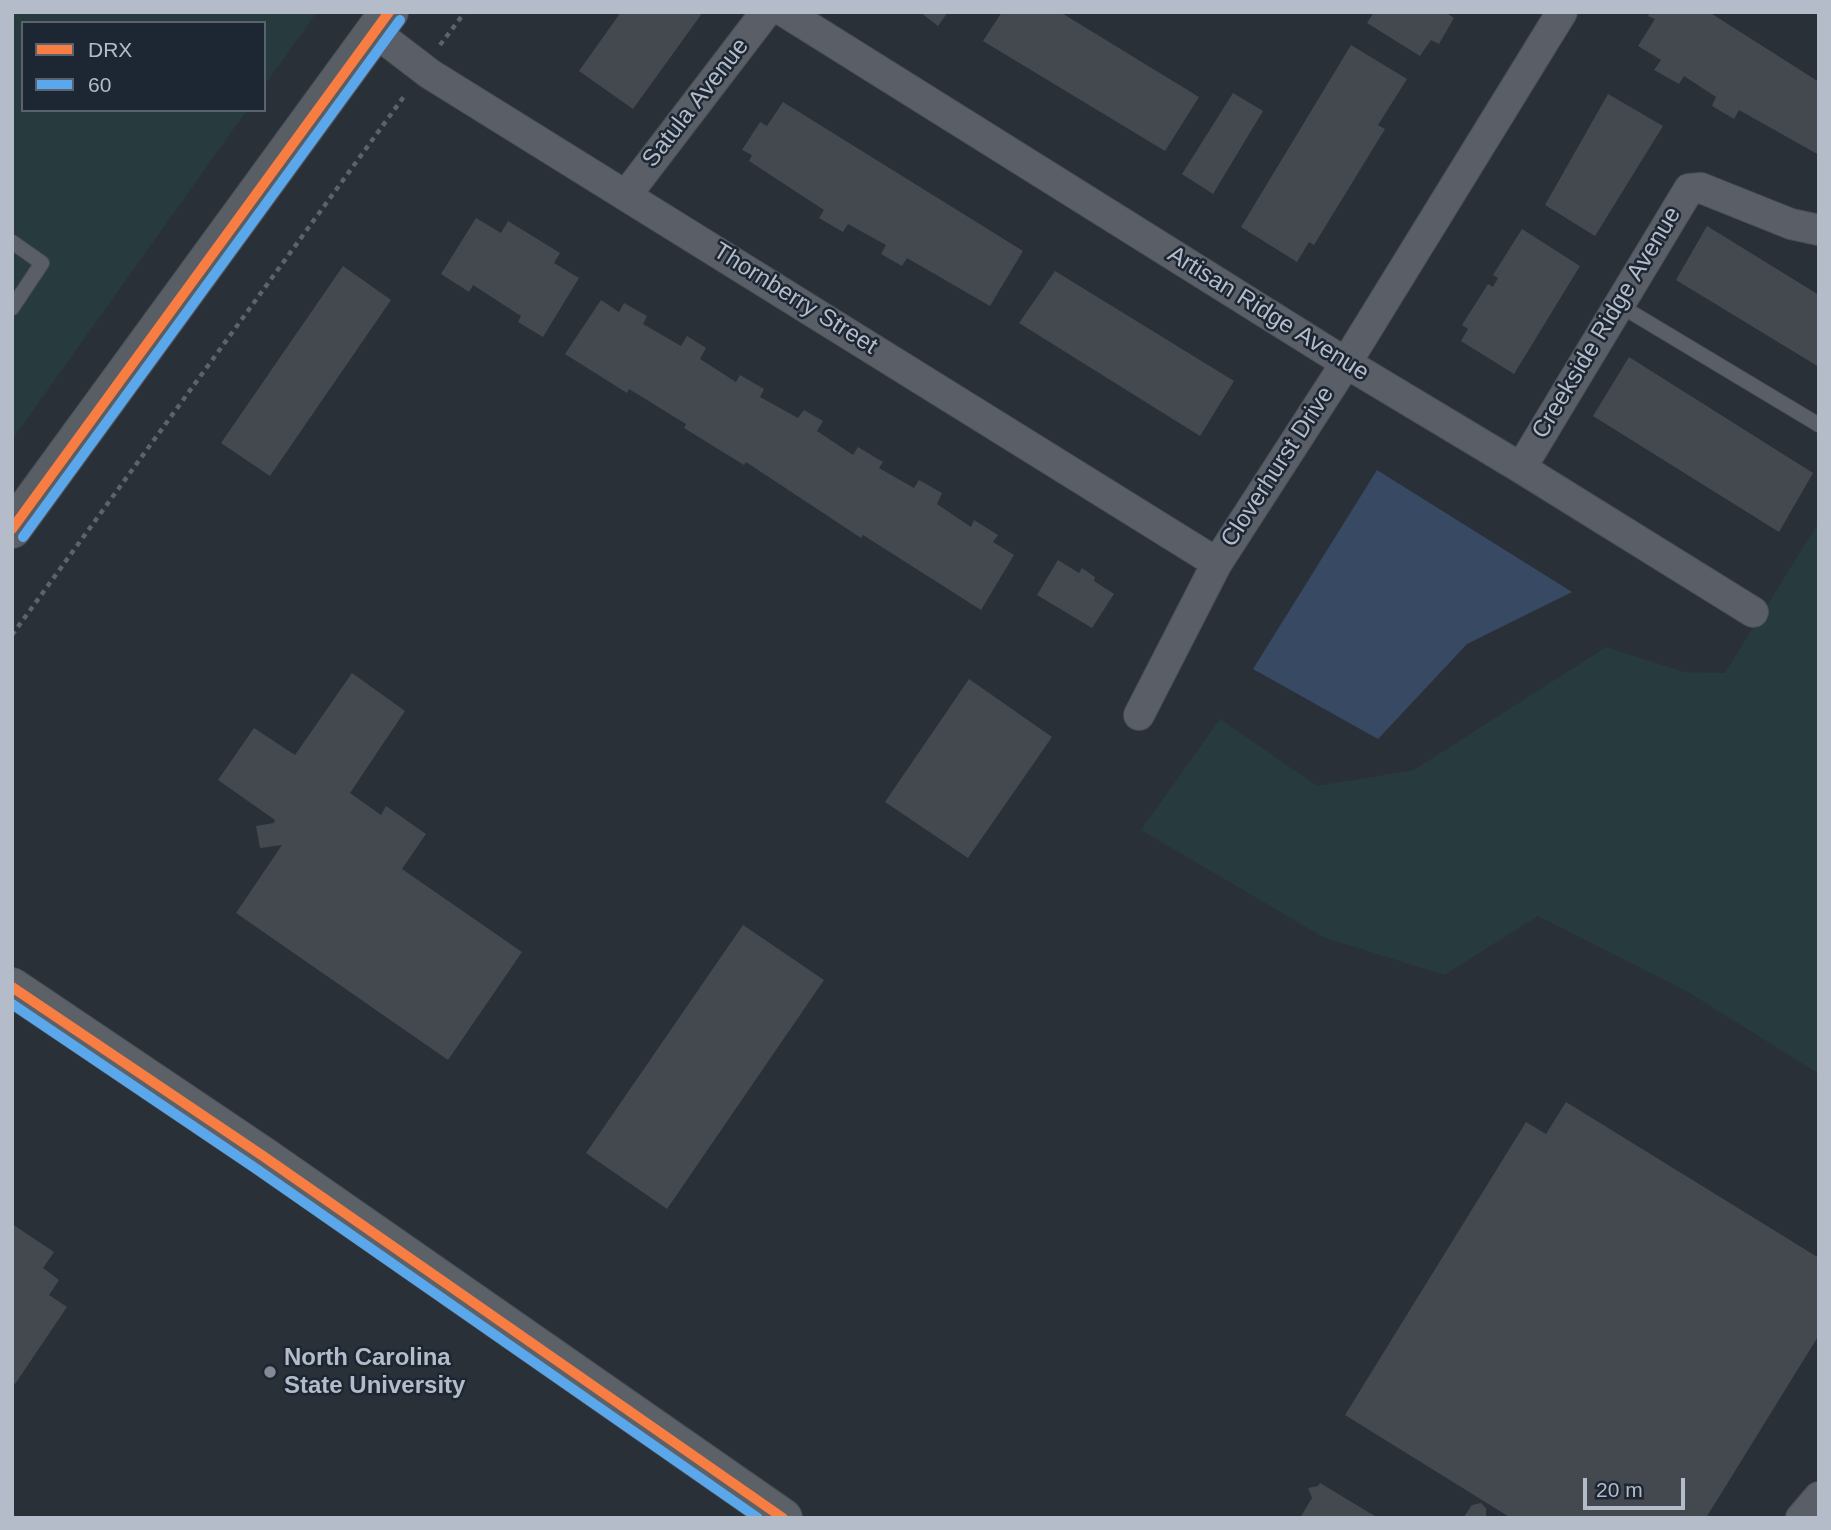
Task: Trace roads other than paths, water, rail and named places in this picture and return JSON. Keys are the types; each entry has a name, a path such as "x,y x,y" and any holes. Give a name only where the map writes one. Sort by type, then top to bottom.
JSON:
{"main road":[{"path":"12,529 382,22"},
{"path":"12,987 263,1156 783,1518"}],"street":[{"name":"Satula Avenue","path":"627,194 766,12"},
{"name":"Artisan Ridge Avenue","path":"785,12 1346,363 1753,612"},
{"name":"Cloverhurst Drive","path":"1139,715 1217,563 1346,363 1562,12"},
{"name":"Thornberry Street","path":"382,22 430,74 1217,563"},
{"name":"Creekside Ridge Avenue","path":"1521,468 1689,189 1701,188 1791,224 1819,230"},
{"path":"1801,1518 1819,1497"}],"lane":[{"path":"12,242 42,263 12,308"},
{"path":"1619,305 1819,425"}],"water":[{"path":"1377,470 1572,592 1467,644 1378,739 1253,669"}],"place":[{"name":"North Carolina State University","path":"270,1372"}]}
